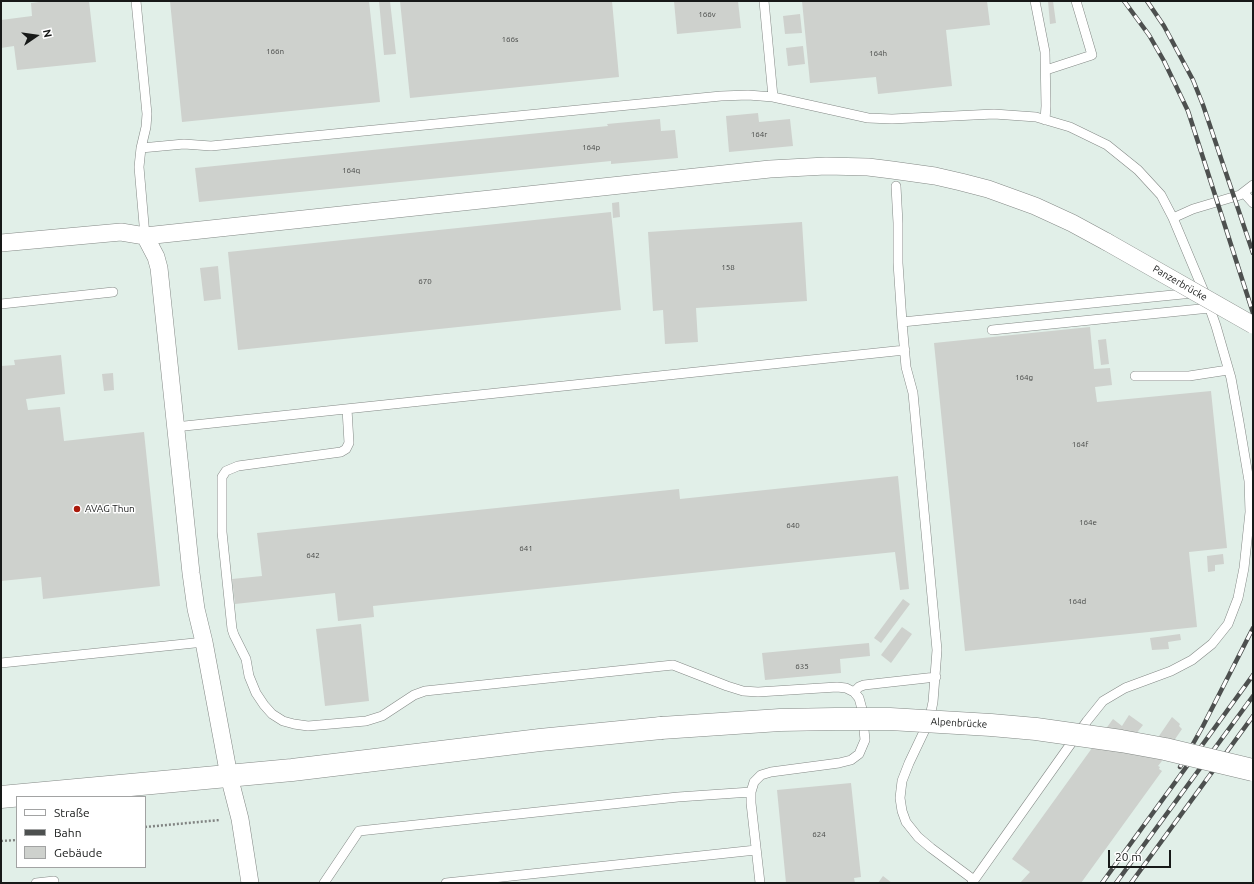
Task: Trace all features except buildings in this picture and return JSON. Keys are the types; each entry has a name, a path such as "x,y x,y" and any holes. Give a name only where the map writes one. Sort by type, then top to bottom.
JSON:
{"main road":[{"name":"Alpenbrücke","path":"1,797 229,776 540,740 661,728 749,722 835,719 890,719 983,724 1036,729 1165,749 1253,770"}],"street":[{"name":"Panzerbrücke","path":"1,243 121,232 145,236 762,169 826,166 868,167 935,176 981,188 1035,206 1072,223 1107,242 1253,325"},
{"path":"145,236 156,257 159,268 196,609 204,642 229,776 240,819 250,883"}],"lane":[{"path":"136,1 147,114 139,167 145,236"},
{"path":"764,1 773,97"},
{"path":"1035,1 1045,52 1045,120"},
{"path":"1046,70 1092,55 1076,1"},
{"path":"141,148 184,144 211,146 721,96 748,96 773,97 868,118 892,119 994,114 1036,117 1070,127 1107,145 1138,170 1161,195 1173,218 1210,308 1228,370 1249,481 1250,512 1244,568 1238,598 1228,624 1212,644 1192,660 1171,671 1125,688 1103,701 1087,721 973,882 918,838 906,822 902,811 900,798 902,781 929,721 936,677 937,650 914,393 906,368 898,263 896,186"},
{"path":"1173,218 1194,209 1234,198 1244,193 1253,185"},
{"path":"1244,193 1253,203"},
{"path":"1,304 114,292"},
{"path":"902,322 1204,292"},
{"path":"992,330 1210,308"},
{"path":"176,427 905,350"},
{"path":"1135,376 1189,376 1228,370"},
{"path":"347,409 348,443 346,449 341,452 238,466 226,471 222,477 222,532 232,629 246,659 249,676 256,693 264,705 272,714 283,721 294,724 308,726 366,721 382,716 414,695 425,691 673,665 743,691 758,692 837,687 846,688 854,692 862,709 866,740 859,754 851,760 839,763 771,772 761,776 754,782 751,792 760,883"},
{"path":"1,663 204,642"},
{"path":"854,692 859,687 864,685 936,677"},
{"path":"324,883 359,831 678,797 751,792"},
{"path":"446,883 756,850"},
{"path":"36,883 54,881 54,883"}],"path":[{"path":"146,827 240,819"},
{"path":"1,841 16,840"}],"shaded area":[{"path":"1,1 1253,1 1253,883 1,883"}],"railway":[{"path":"1124,1 1149,35 1164,61 1188,111 1253,313"},
{"path":"1147,1 1164,26 1193,80 1203,105 1253,253"},
{"path":"1180,767 1203,726 1253,628"},
{"path":"1102,883 1253,675"},
{"path":"1116,883 1253,696"},
{"path":"1131,883 1253,716"}],"place":[{"name":"AVAG Thun","path":"77,509"}]}
